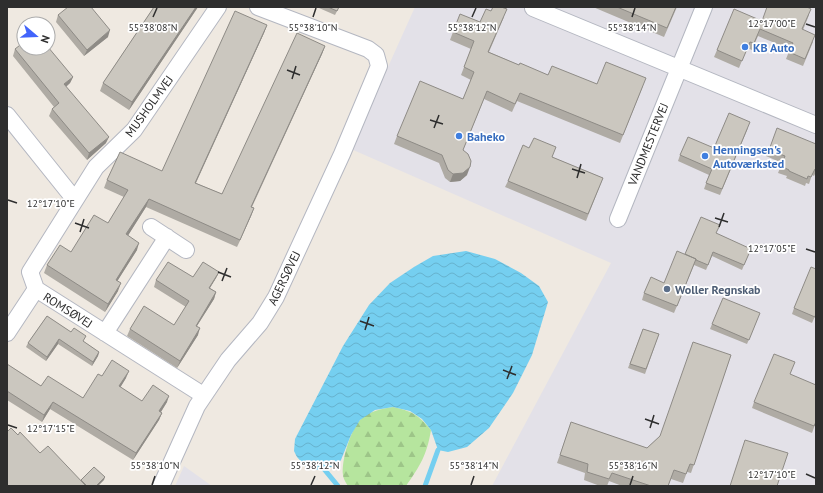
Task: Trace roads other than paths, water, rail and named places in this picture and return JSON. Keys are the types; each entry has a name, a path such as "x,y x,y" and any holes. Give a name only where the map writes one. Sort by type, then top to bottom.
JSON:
{"street":[{"name":"MUSHOLMVEJ","path":"36,289 30,272 96,167 134,130 218,7"},
{"name":"AGERSØVEJ","path":"161,486 197,406 203,396 228,360 260,323 276,297 342,154 379,66 376,55 368,49 258,7"},
{"name":"VANDMESTERVEJ","path":"618,218 704,7"},
{"path":"533,8 816,126"},
{"path":"7,115 75,200"},
{"path":"152,227 186,250"},
{"name":"ROMSØVEJ","path":"105,333 167,237"},
{"name":"ROMSØVEJ","path":"7,333 36,289 203,396"}],"water":[{"path":"466,251 495,259 521,273 539,286 548,302 532,355 513,393 489,428 467,447 448,452 438,450 431,430 422,419 410,411 393,407 375,410 360,420 351,435 341,460 336,466 315,470 306,467 294,451 295,439 343,346 369,305 390,283 433,256"}],"waterway":[{"path":"425,486 438,450"},
{"path":"324,469 338,486"}],"place":[{"name":"KB Auto","path":"745,47"},
{"name":"Baheko","path":"459,136"},
{"name":"Henningsen's Autoværksted","path":"705,156"},
{"name":"Woller Regnskab","path":"667,289"}]}
